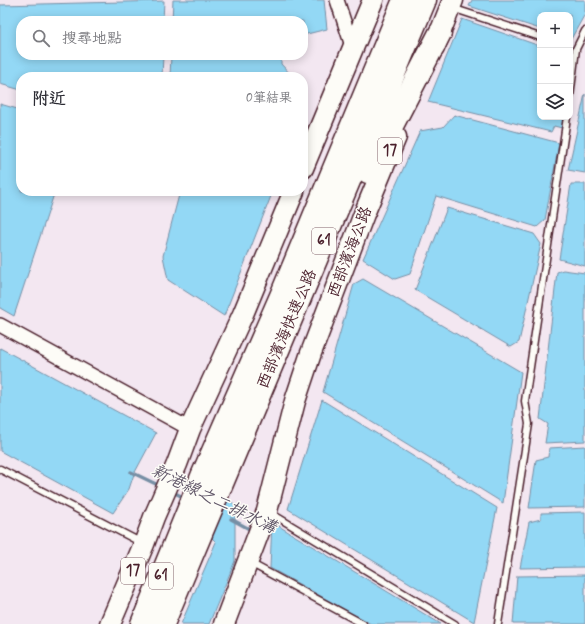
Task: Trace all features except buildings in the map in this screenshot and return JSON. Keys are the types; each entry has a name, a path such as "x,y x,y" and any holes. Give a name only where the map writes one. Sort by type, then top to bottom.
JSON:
{"highway":[{"name":"西部濱海快速公路","path":"213,477 284,289 404,0"},
{"name":"西部濱海快速公路","path":"213,477 298,303 425,0"},
{"path":"213,477 317,290 371,163 440,33"},
{"name":"61","path":"142,624 190,532 213,477"},
{"name":"61","path":"163,624 190,532"}],"main road":[{"path":"308,156 373,0"},
{"name":"西部濱海公路","path":"267,511 295,401 311,353 364,214 452,4"},
{"name":"17","path":"110,624 177,464 190,429 243,314 292,196"},
{"name":"17","path":"224,624 267,511"}],"street":[{"path":"337,0 352,49"},
{"path":"0,325 190,429"}],"lane":[{"path":"452,4 537,36"},
{"path":"573,48 585,32"},
{"path":"498,624 529,424 525,401 567,120"},
{"path":"0,469 144,544"},
{"path":"267,511 455,624"},
{"path":"248,562 363,624"}],"water":[{"path":"173,0 324,0 327,29 308,34 308,16 172,16"},
{"path":"472,0 585,0 585,14 573,35 573,12 537,12 537,28 469,6"},
{"path":"164,1 163,16 16,16 16,60 163,60 162,72 16,72 16,89 0,84 0,5"},
{"path":"462,19 537,45 537,120 563,120 562,128 554,126 551,132 428,102"},
{"path":"171,60 281,60 281,64 288,72 170,72"},
{"path":"585,94 585,173 568,170"},
{"path":"0,104 16,109 16,196 53,196 14,316 0,308"},
{"path":"454,115 559,143 545,220 537,227 436,196 410,274 395,279 363,259 420,131 443,127"},
{"path":"571,184 585,184 585,266 559,259"},
{"path":"179,196 271,196 224,316 168,280 163,256"},
{"path":"447,208 534,234 541,244 519,342 511,347 415,290"},
{"path":"563,270 585,273 585,441 545,443 548,424 540,419 557,272"},
{"path":"363,279 521,372 503,503 323,392 354,284"},
{"path":"0,348 156,433 134,474 129,489 113,513 0,451"},
{"path":"322,400 497,508 474,622 288,509"},
{"path":"585,446 585,507 529,508 536,460 548,457 549,448"},
{"path":"228,499 235,505 235,561 209,624 181,624 216,542 211,537"},
{"path":"585,512 585,567 520,568 529,522 541,519 541,513"},
{"path":"272,522 441,624 371,624 270,568"},
{"path":"585,575 585,624 513,624 517,576"}],"waterway":[{"name":"新港線之二排水溝","path":"131,472 160,486"},
{"name":"新港線之二排水溝","path":"171,491 185,498"},
{"name":"新港線之二排水溝","path":"231,519 253,531"}]}
